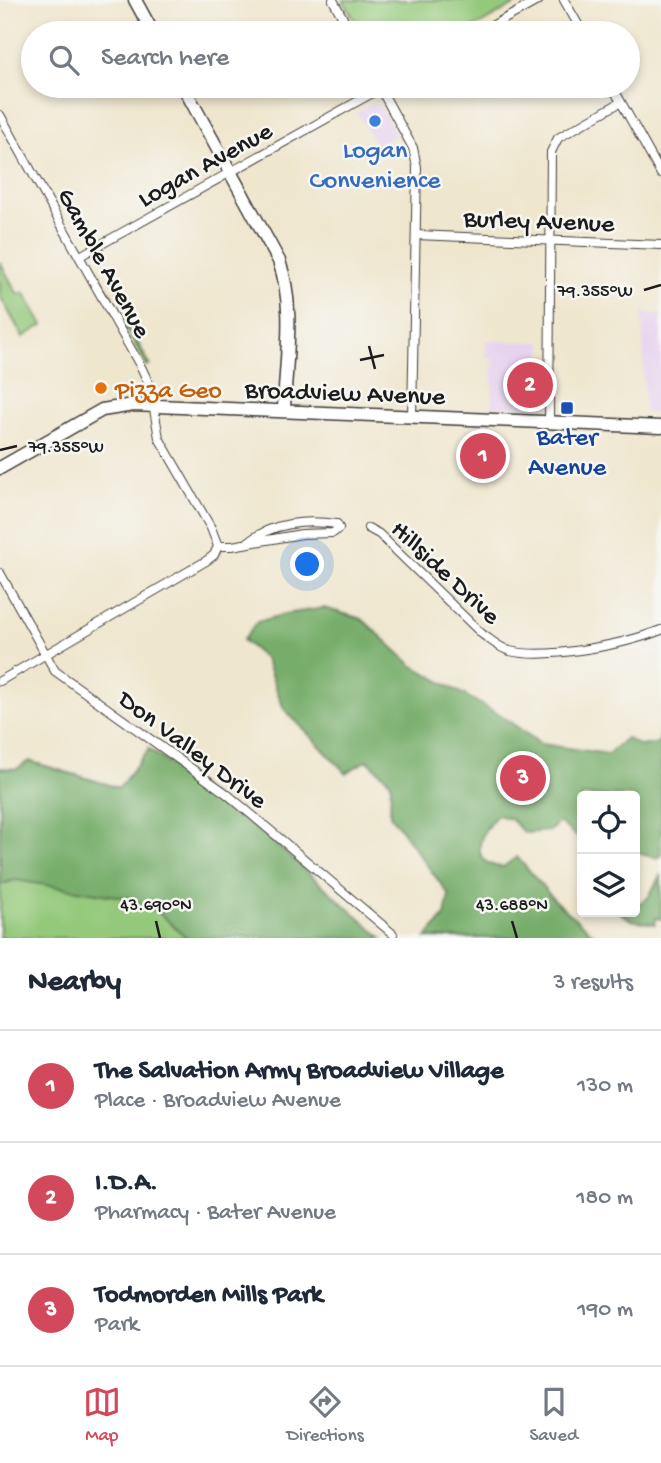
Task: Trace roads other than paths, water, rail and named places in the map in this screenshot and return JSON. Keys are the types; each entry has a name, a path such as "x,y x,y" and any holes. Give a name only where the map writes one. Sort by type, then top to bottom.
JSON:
{"main road":[{"path":"135,0 146,21"},
{"path":"190,98 279,261 285,278 288,309 284,411"},
{"name":"Broadview Avenue","path":"0,468 102,410 133,405 661,427"}],"street":[{"path":"333,0 344,21"},
{"path":"501,21 540,0"},
{"path":"564,0 576,21"},
{"name":"Logan Avenue","path":"80,256 362,98"},
{"path":"387,98 413,148 417,167 412,416"},
{"path":"619,98 661,174"},
{"path":"549,422 551,152 554,144 565,133 621,102"},
{"name":"Gamble Avenue","path":"0,115 150,386 159,438 211,528 218,546"},
{"name":"Burley Avenue","path":"416,236 661,244"},
{"path":"0,681 206,561 214,555 218,546 232,546 302,534 333,533 339,528 337,524 301,522 260,532 247,542"},
{"name":"Hillside Drive","path":"368,528 379,534 482,634 509,650 542,653 616,644 661,630"},
{"name":"Don Valley Drive","path":"0,573 55,671 227,794 393,934"}],"place":[{"name":"Logan Convenience","path":"375,121"},
{"name":"I.D.A.","path":"530,385"},
{"name":"Pizza Geo","path":"101,388"},
{"name":"Bater Avenue","path":"567,408"},
{"name":"The Salvation Army Broadview Village","path":"483,456"},
{"name":"Todmorden Mills Park","path":"523,778"}]}
